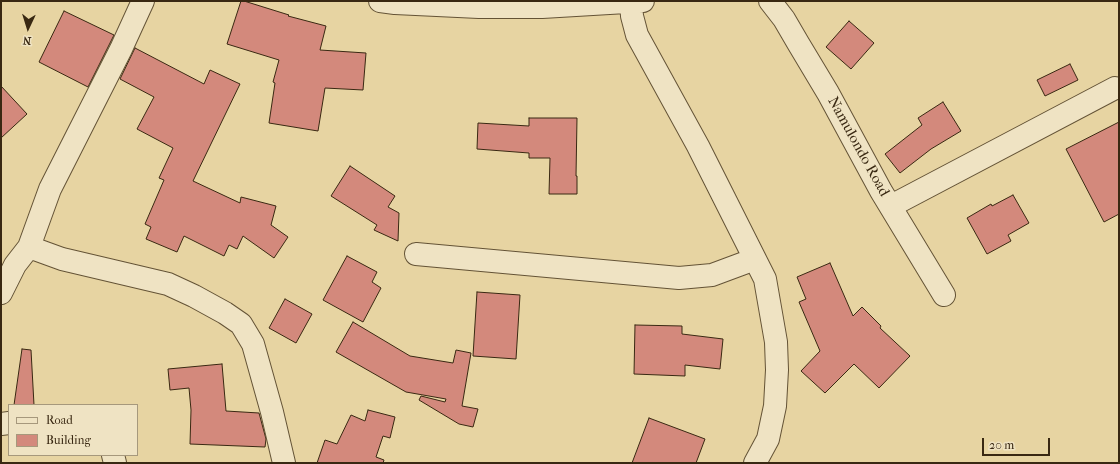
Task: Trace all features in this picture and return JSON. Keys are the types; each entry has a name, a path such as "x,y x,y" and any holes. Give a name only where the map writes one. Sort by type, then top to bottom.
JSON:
{"street":[{"path":"1,293 15,265 29,247 50,189 121,49 143,1"},
{"path":"380,1 478,7 542,7 637,1 632,16 637,35 698,146 765,279 776,342 777,370 775,406 768,439 755,463"},
{"name":"Namulondo Road","path":"770,1 784,19 881,191 944,295"},
{"path":"891,206 1115,88"},
{"path":"29,247 62,259 168,284 194,296 225,313 241,324 253,344 272,412 284,463"},
{"path":"416,254 679,278 712,275 755,259"}],"building":[{"path":"241,1 326,26 320,50 366,53 363,90 325,88 318,131 269,123 275,83 273,82 279,60 227,44"},
{"path":"64,11 114,35 88,87 39,62"},
{"path":"849,21 874,43 851,69 826,47"},
{"path":"135,48 204,84 210,70 240,84 193,181 240,203 241,197 276,206 271,225 288,237 274,258 243,236 237,249 229,245 224,256 184,236 177,252 146,239 151,227 145,224 164,180 159,178 173,148 137,129 154,97 120,79"},
{"path":"1070,64 1078,80 1045,96 1037,80"},
{"path":"1,86 27,114 1,138"},
{"path":"943,102 961,131 931,149 900,173 885,154 922,125 918,118"},
{"path":"529,118 577,118 577,194 549,194 550,158 529,158 529,153 477,149 478,123 529,126"},
{"path":"1119,122 1119,214 1104,222 1066,149"},
{"path":"350,166 395,196 388,207 399,213 398,241 374,230 377,225 331,196"},
{"path":"1013,195 1029,223 1008,235 1011,241 987,254 967,218 991,204 992,206"},
{"path":"347,256 377,272 372,282 381,288 363,322 323,300"},
{"path":"830,263 853,316 862,307 881,326 880,328 910,356 879,388 854,364 825,393 801,371 820,351 799,302 806,299 797,277"},
{"path":"477,292 520,295 516,359 473,356"},
{"path":"285,299 312,314 296,343 269,328"},
{"path":"353,322 410,356 453,363 456,350 471,353 462,406 478,409 473,427 459,424 419,400 421,396 445,402 446,399 406,392 336,352"},
{"path":"635,325 682,326 682,334 723,339 720,369 685,365 685,376 634,374"},
{"path":"22,349 31,350 34,404 14,404"},
{"path":"222,364 226,411 259,413 266,439 265,447 190,444 191,410 189,388 170,390 168,369"},
{"path":"368,410 395,417 390,438 383,436 376,457 384,460 383,463 317,463 325,440 337,444 351,415 365,421"},
{"path":"649,418 705,439 696,463 632,463"}]}
